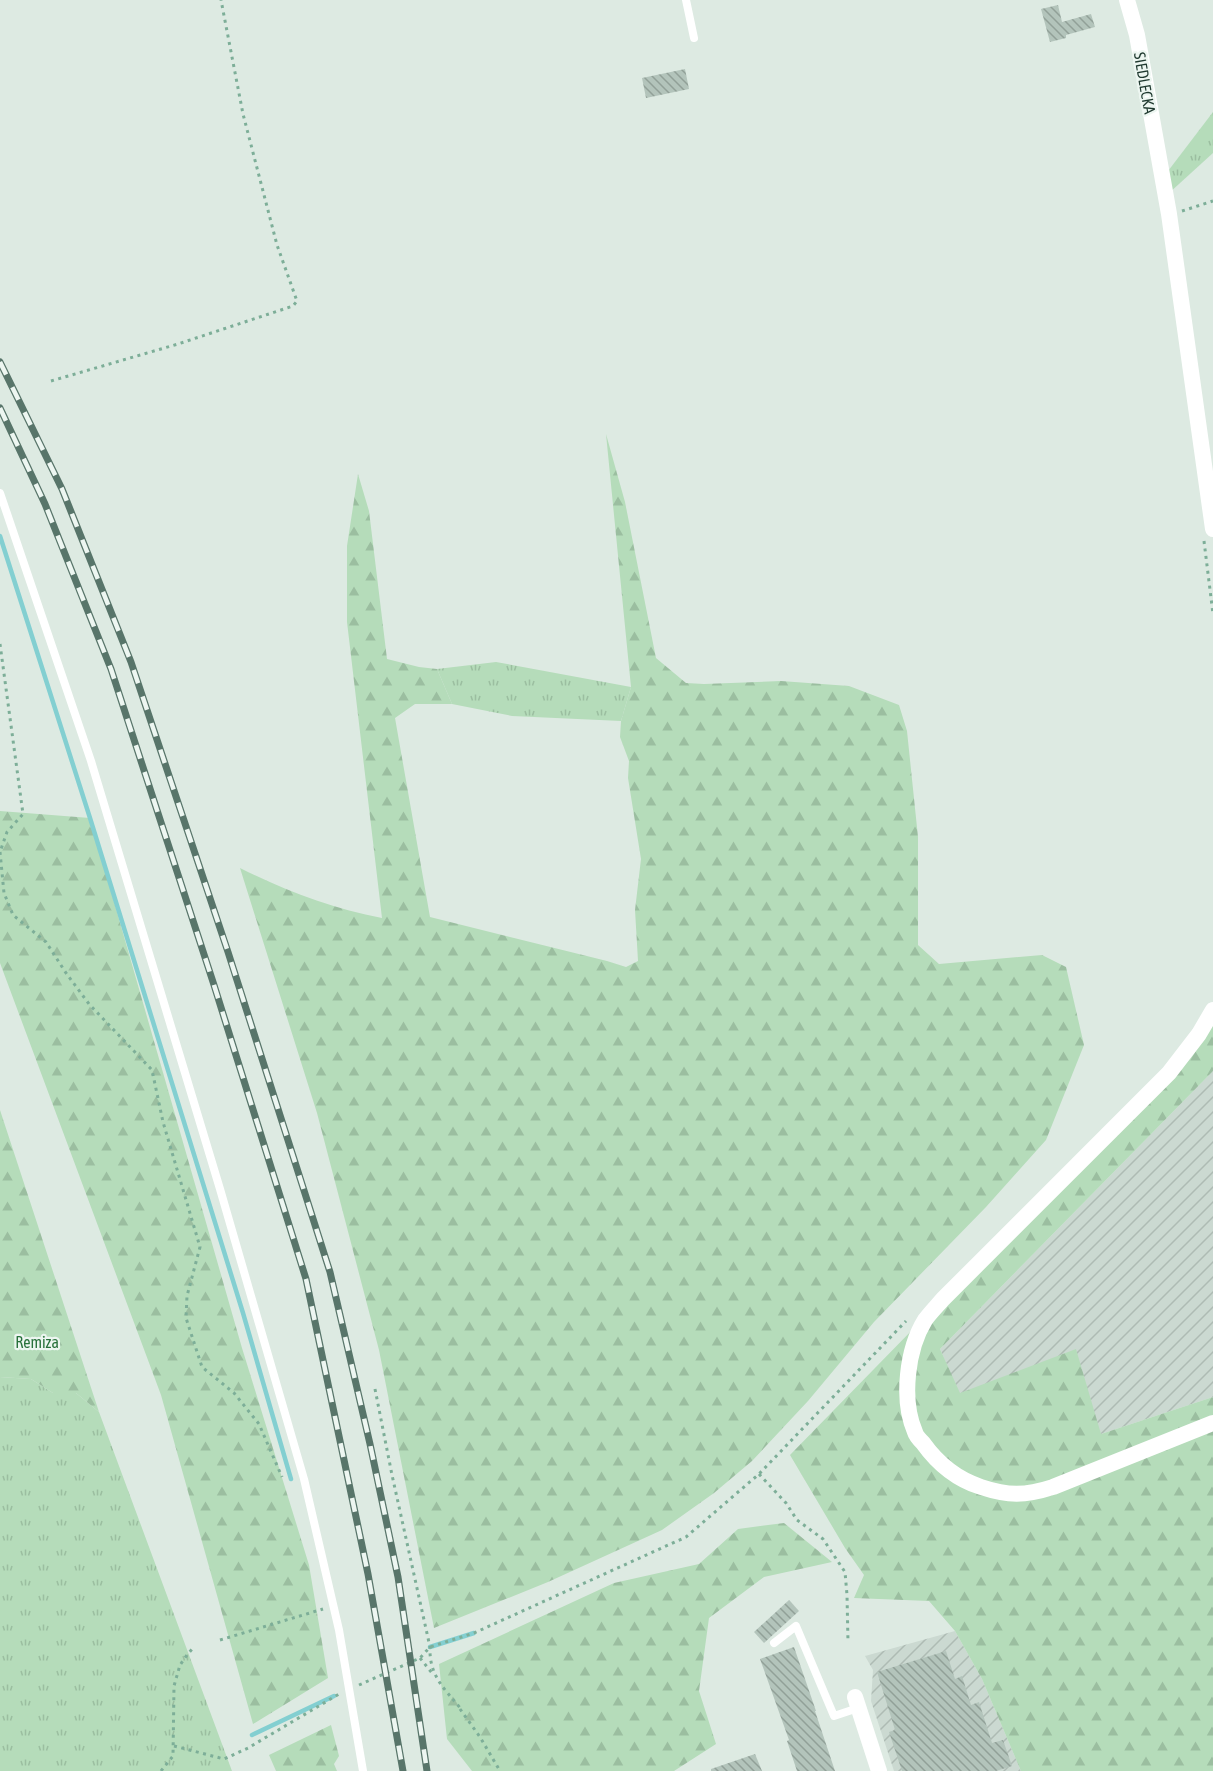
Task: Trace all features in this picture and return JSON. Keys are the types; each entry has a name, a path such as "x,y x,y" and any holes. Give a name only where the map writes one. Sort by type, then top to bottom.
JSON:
{"street":[{"name":"SIEDLECKA","path":"1127,0 1137,35 1169,214 1213,529"},
{"path":"1213,1010 1199,1034 1169,1073 943,1299 925,1320 913,1346 908,1369 908,1403 915,1433 932,1456 954,1475 974,1485 1017,1495 1053,1487 1213,1423"},
{"path":"857,1703 879,1771"}],"lane":[{"path":"686,0 694,38"},
{"path":"0,492 91,761 220,1189 304,1479 334,1606 363,1771"},
{"path":"774,1643 796,1626 834,1716 857,1703"}],"path":[{"path":"51,381 178,344 282,310 293,306 297,301 277,244 243,114 221,0"},
{"path":"1169,214 1190,210 1213,201"},
{"path":"0,644 23,814 7,832 0,852 4,893 14,915 46,942 66,974 89,1004 152,1070 163,1122 200,1247 187,1296 186,1318 202,1367 234,1393 259,1424 282,1477"},
{"path":"174,1746 224,1759 248,1748 334,1696 420,1658 430,1647 474,1633 686,1537 759,1474 908,1319"},
{"path":"375,1389 434,1674"},
{"path":"759,1474 786,1503 797,1520 823,1539 845,1572 848,1642"},
{"path":"220,1640 334,1606"},
{"path":"161,1771 173,1756 174,1686 180,1665 193,1648"},
{"path":"420,1658 480,1737 500,1771"}],"shaded area":[{"path":"1213,1071 1213,1397 1101,1434 959,1393 940,1349"},
{"path":"955,1631 982,1679 1021,1771 894,1771 871,1701 873,1670 865,1656"}],"green space":[{"path":"1213,112 1213,153 1168,194 1165,175"},
{"path":"606,434 625,502 656,658 686,683 781,681 849,686 899,705 907,731 918,837 918,945 939,964 1042,955 1066,967 1084,1045 1046,1140 986,1207 874,1322 808,1401 752,1461 714,1493 662,1530 548,1582 434,1628 379,1350 317,1113 240,868 309,898 382,918 347,622 347,546 358,474 369,511 387,659 437,669 452,704 415,704 395,718 430,917 626,967 638,961 635,910 641,859 628,778 629,761 620,737 621,721 631,687"},
{"path":"496,662 631,687 621,721 512,716 452,704 437,669"},
{"path":"0,811 90,818 242,1348 309,1565 328,1678 253,1724 161,1395 0,963"},
{"path":"1213,1022 1213,1071 940,1349 960,1393 1076,1349 1101,1434 1213,1397 1213,1771 1021,1771 982,1679 955,1631 929,1601 854,1598 864,1575 845,1548 790,1455"},
{"name":"Remiza","path":"0,1110 99,1412 76,1393 53,1393 31,1379 0,1377"},
{"path":"0,1377 31,1379 53,1393 76,1393 99,1412 232,1771 0,1771"},
{"path":"784,1523 832,1562 764,1577 709,1618 699,1691 716,1744 674,1771 472,1771 447,1739 439,1664 614,1583 699,1564 738,1529"},
{"path":"331,1725 339,1756 334,1764 337,1771 276,1771 269,1755"}],"building":[{"path":"1058,5 1062,22 1091,14 1095,27 1050,42 1041,9"},
{"path":"685,69 689,89 646,98 642,78"},
{"path":"789,1600 799,1611 764,1643 754,1632"},
{"path":"794,1647 835,1771 797,1771 787,1741 789,1740 760,1659"},
{"path":"946,1651 955,1679 962,1676 971,1705 979,1702 992,1743 1003,1740 1012,1766 996,1771 902,1771 889,1732 895,1730 877,1672"},
{"path":"755,1754 762,1771 711,1771 711,1769"}],"waterway":[{"path":"0,536 243,1313 291,1479"},
{"path":"430,1647 474,1633"},
{"path":"252,1735 334,1696"}],"railway":[{"path":"0,362 62,489 131,662 228,952 330,1272 398,1577 427,1771"},
{"path":"0,408 45,504 111,669 214,985 306,1279 368,1574 403,1771"}]}
